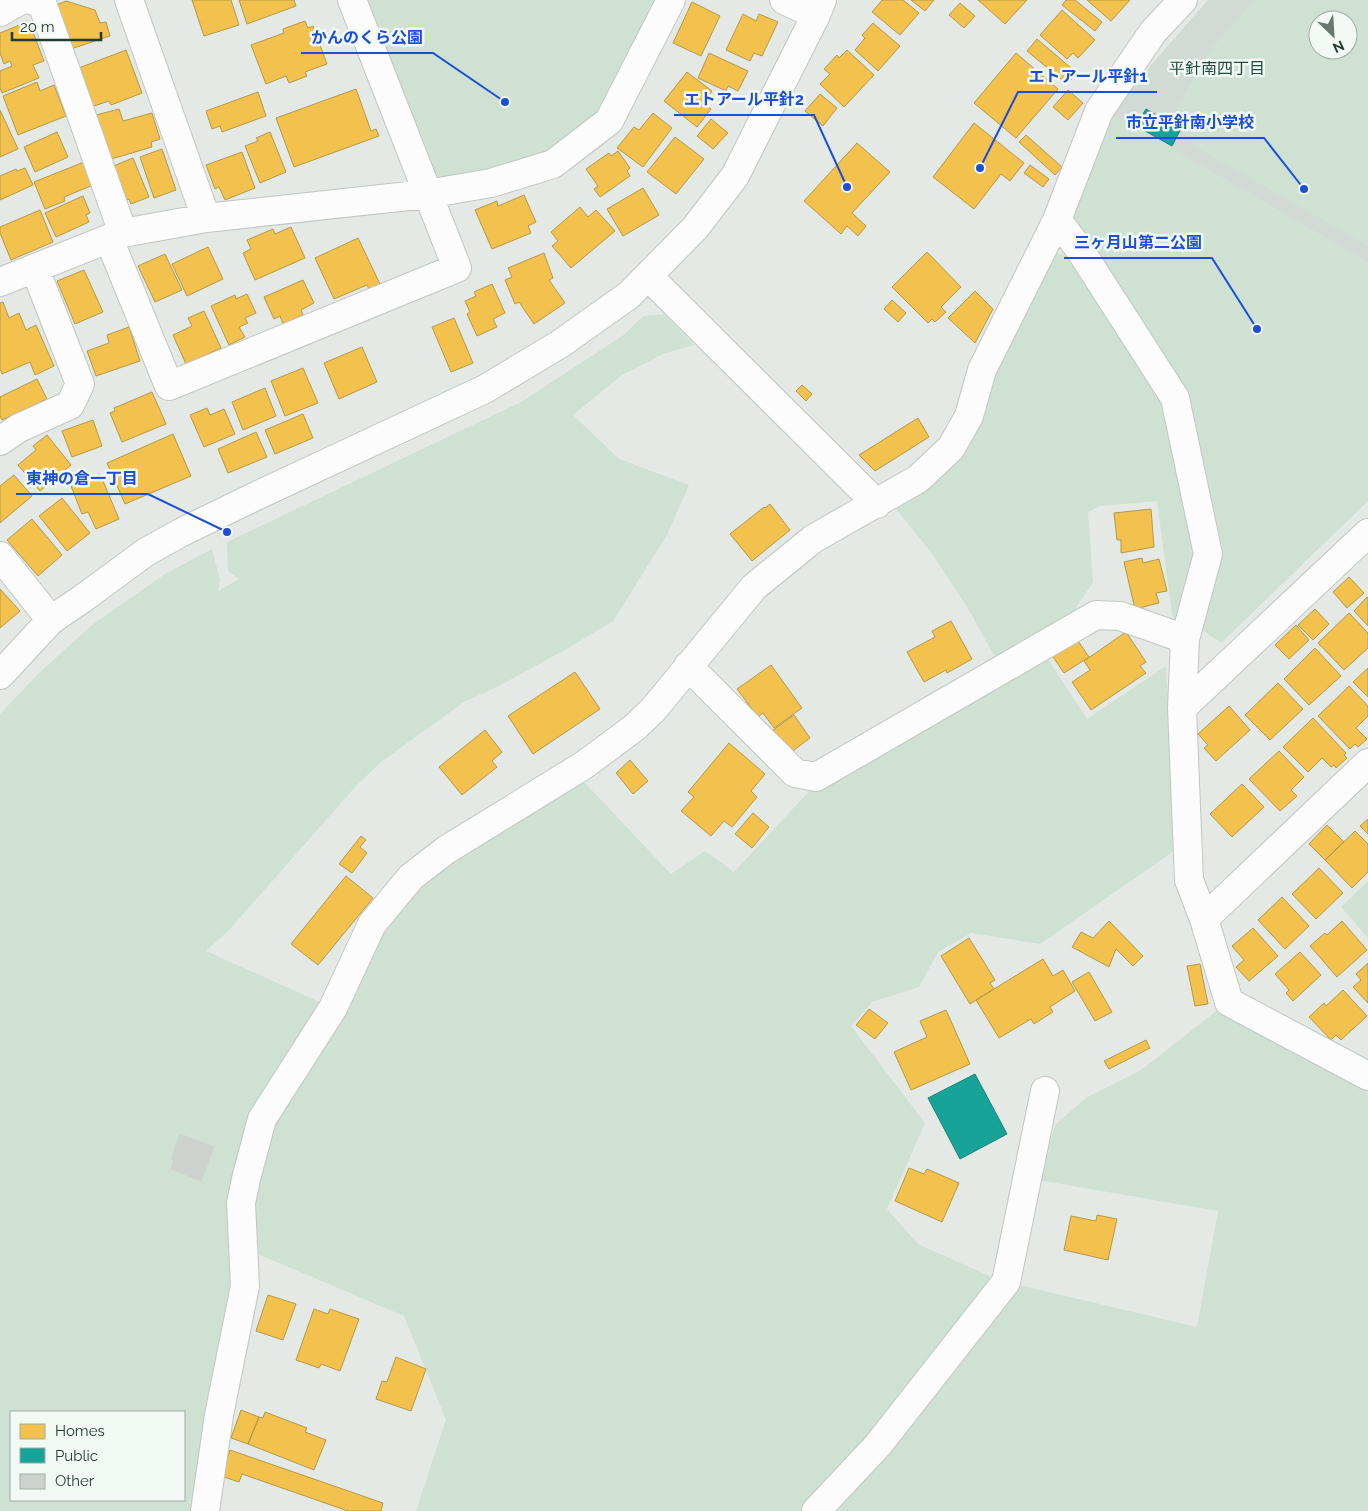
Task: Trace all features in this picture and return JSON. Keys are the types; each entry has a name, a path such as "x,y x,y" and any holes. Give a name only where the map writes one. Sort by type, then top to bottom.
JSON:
{"street":[{"path":"0,12 21,0"},
{"path":"30,0 42,3 116,236 169,386 456,268 352,0"},
{"path":"129,0 206,218"},
{"path":"0,282 116,236 206,218 427,194 491,183 553,164 609,120 671,0"},
{"path":"0,675 51,620 146,552 182,532 485,389 560,344 629,294 695,228 735,176 819,8 784,0"},
{"path":"205,1511 220,1415 246,1286 241,1203 262,1119 333,1008 372,924 411,877 446,850 584,765 634,728 653,710 754,587 813,539 918,480 951,448 969,416 982,370 1057,220 1098,111 1153,32 1183,0"},
{"path":"1057,220 1080,250 1175,398 1208,554 1185,639 1182,708 1189,880 1204,919 1229,1002 1365,1070"},
{"path":"0,441 18,428 70,405 80,384 35,269"},
{"path":"648,276 877,504"},
{"path":"1182,708 1368,533"},
{"path":"0,556 51,620"},
{"path":"688,666 795,773 816,777 1096,616 1120,616 1185,639"},
{"path":"1204,919 1368,763"},
{"path":"816,1511 878,1445 1006,1282 1045,1091"}],"shaded area":[{"path":"1208,0 1368,0 1368,263 1112,114 1116,105"}],"green space":[{"path":"367,0 656,0 615,87 593,117 579,131 535,159 442,180 436,176"},
{"path":"1254,0 1368,0 1368,246 1196,147 1175,112 1208,53"},
{"path":"1112,114 1368,263 1368,501 1221,643 1201,629 1223,551 1188,395 1073,216 1098,156"},
{"path":"1057,253 1070,258 1162,403 1196,552 1175,623 1172,614 1157,501 1100,506 1088,512 1093,582 1067,621 998,663 970,612 933,555 896,509 909,502 942,476 977,425 999,353"},
{"path":"664,314 694,345 663,354 622,375 573,415 619,459 689,485 667,535 613,621 499,686 464,702 381,762 356,786 230,929 206,951 322,1003 251,1111 234,1284 195,1511 0,1511 0,714 38,674 92,625 165,574 212,549 220,580 218,591 239,579 228,571 227,542 523,401 625,334 643,316"},
{"path":"1044,653 1087,719 1166,666 1177,849 1040,944 971,933 938,952 919,987 872,1002 851,1026 925,1123 887,1209 918,1244 998,1280 1197,1327 1218,1211 1038,1180 1056,1124 1087,1097 1141,1070 1219,1009 1368,1092 1368,1511 416,1511 446,1420 404,1316 253,1252 252,1200 271,1122 385,928 418,889 469,849 584,782 671,874 705,851 734,872 814,786"},
{"path":"1368,881 1368,938 1341,907"}],"building: Homes":[{"path":"192,0 231,0 239,25 204,36"},
{"path":"239,0 294,0 296,6 247,24"},
{"path":"882,0 903,0 919,13 900,35 872,12"},
{"path":"911,0 934,0 925,11"},
{"path":"978,0 1027,0 1005,24"},
{"path":"1066,0 1075,0 1102,22 1095,31 1062,5"},
{"path":"1087,0 1130,0 1111,21"},
{"path":"66,1 95,10 100,23 106,22 110,36 71,49 56,5"},
{"path":"692,2 720,16 701,56 673,43"},
{"path":"960,3 975,16 964,28 949,15"},
{"path":"1062,10 1095,40 1078,58 1073,53 1067,59 1040,35"},
{"path":"743,14 756,21 759,14 778,22 762,56 754,53 750,61 726,50"},
{"path":"305,21 308,28 313,26 327,64 305,72 307,76 289,83 286,76 266,84 251,45 284,33 283,29"},
{"path":"873,23 900,46 878,71 855,50 865,38 862,35"},
{"path":"22,24 24,30 31,27 44,61 33,65 39,78 2,93 0,88 0,71 12,66 10,61 4,64 0,53 0,33"},
{"path":"1037,39 1077,73 1067,84 1027,51"},
{"path":"126,50 142,93 111,105 109,101 91,107 76,69"},
{"path":"847,50 874,75 844,107 820,84 830,74 824,69 837,55 839,58"},
{"path":"709,53 748,71 738,91 728,86 726,91 698,78"},
{"path":"1016,53 1058,89 1016,138 974,103"},
{"path":"687,72 712,91 703,103 711,109 697,127 664,101"},
{"path":"37,82 40,91 54,85 66,116 18,135 3,96"},
{"path":"356,89 371,131 376,129 379,136 294,167 276,118"},
{"path":"1068,90 1083,103 1068,120 1053,107"},
{"path":"258,92 266,116 222,132 220,126 212,129 206,111"},
{"path":"820,94 837,108 823,126 805,111"},
{"path":"119,109 123,121 152,113 160,139 151,142 152,147 108,160 96,115"},
{"path":"0,110 18,149 0,157"},
{"path":"653,113 672,128 643,167 617,148 634,127 639,130"},
{"path":"711,119 728,133 713,149 697,136"},
{"path":"974,123 1024,163 1010,181 1001,174 974,209 933,177"},
{"path":"57,132 68,157 35,172 24,147"},
{"path":"270,132 286,172 260,183 245,146 258,141 256,138"},
{"path":"1026,135 1062,167 1055,175 1019,142"},
{"path":"675,137 704,159 676,194 647,172"},
{"path":"857,143 890,172 852,213 866,226 858,236 847,226 841,234 804,201"},
{"path":"162,149 176,190 154,198 140,157"},
{"path":"618,151 630,168 627,171 630,176 600,197 594,189 598,186 586,169 609,153 611,156"},
{"path":"242,152 255,188 225,200 219,187 215,189 206,165"},
{"path":"133,158 149,197 131,204 129,199 124,201 111,167"},
{"path":"84,162 93,185 64,197 65,201 45,209 34,182"},
{"path":"1030,165 1049,179 1043,187 1024,173"},
{"path":"25,168 33,185 0,200 0,176 16,169 17,171"},
{"path":"643,188 659,215 623,236 607,209"},
{"path":"524,195 536,222 528,226 531,233 492,249 475,210 497,201 498,206"},
{"path":"83,196 90,213 86,215 89,222 56,237 45,213"},
{"path":"580,207 588,217 596,210 615,231 571,268 552,246 558,241 551,232"},
{"path":"40,210 53,242 11,260 0,233 0,227"},
{"path":"291,227 305,258 255,280 243,253 251,249 247,240 273,229 275,234"},
{"path":"358,238 380,284 369,289 367,285 334,299 315,258"},
{"path":"208,247 223,279 187,296 172,264"},
{"path":"927,252 961,287 941,307 946,312 935,322 932,319 928,323 892,287"},
{"path":"544,253 553,278 549,280 565,303 534,324 519,302 515,304 505,280 512,277 508,268"},
{"path":"165,254 182,290 155,302 138,266"},
{"path":"84,270 103,312 75,324 57,281"},
{"path":"303,280 314,303 301,310 303,315 283,324 280,316 274,319 264,297"},
{"path":"492,284 505,313 493,319 497,327 477,336 467,314 470,312 465,301 476,296 474,292"},
{"path":"975,291 993,309 975,343 948,318"},
{"path":"247,294 256,313 245,318 248,323 239,327 245,337 229,345 211,306 235,295 236,299"},
{"path":"892,300 906,313 898,322 884,309"},
{"path":"3,302 9,318 19,313 26,330 36,325 54,366 35,375 30,362 2,374 0,369 0,303"},
{"path":"204,311 221,348 186,364 173,335 192,326 188,318"},
{"path":"454,318 473,363 451,372 432,327"},
{"path":"129,327 140,361 96,376 87,351 109,343 107,335"},
{"path":"362,347 377,382 339,399 324,363"},
{"path":"303,368 318,403 285,416 271,381"},
{"path":"37,379 47,399 2,420 0,416 0,397"},
{"path":"802,385 812,394 806,401 796,391"},
{"path":"265,388 276,416 243,430 232,402"},
{"path":"152,392 166,424 122,442 110,413 115,411 114,408"},
{"path":"207,408 210,415 224,409 235,434 204,447 190,415"},
{"path":"303,414 313,438 275,454 265,430"},
{"path":"918,418 929,437 875,471 859,455"},
{"path":"93,420 102,446 72,457 62,431"},
{"path":"256,432 267,457 228,473 218,449"},
{"path":"173,434 191,476 125,504 107,463"},
{"path":"47,435 71,465 40,491 18,465 36,450 33,446"},
{"path":"100,474 119,519 96,529 88,512 82,514 71,486"},
{"path":"14,475 32,496 0,523 0,486"},
{"path":"62,498 90,533 67,551 39,516"},
{"path":"770,504 790,530 752,561 730,534"},
{"path":"1151,509 1154,547 1121,553 1121,540 1117,540 1114,513"},
{"path":"32,519 62,555 38,576 7,540"},
{"path":"1142,558 1143,563 1159,559 1167,591 1156,593 1159,603 1135,609 1124,562"},
{"path":"1349,577 1364,593 1347,608 1333,592"},
{"path":"0,589 20,611 0,628"},
{"path":"1368,598 1368,626 1354,611"},
{"path":"1315,609 1329,624 1313,640 1298,625"},
{"path":"1349,613 1368,633 1368,648 1344,670 1318,643"},
{"path":"951,621 972,659 947,673 946,670 924,682 907,652 935,637 932,631"},
{"path":"1296,625 1309,640 1289,659 1275,645"},
{"path":"1126,632 1146,662 1140,666 1146,673 1091,710 1072,682 1090,670 1084,661"},
{"path":"1076,638 1089,657 1064,673 1051,654"},
{"path":"1315,648 1341,676 1309,705 1284,679"},
{"path":"771,665 802,708 774,728 763,713 758,717 737,689"},
{"path":"1368,668 1368,697 1353,682"},
{"path":"575,672 600,709 533,754 508,716"},
{"path":"1278,683 1303,709 1270,740 1245,715"},
{"path":"1349,686 1368,706 1368,716 1356,728 1367,739 1358,747 1355,744 1350,749 1318,716"},
{"path":"1229,706 1250,730 1216,761 1204,748 1208,745 1198,734"},
{"path":"794,715 810,738 790,753 773,730"},
{"path":"1313,718 1346,753 1344,755 1347,758 1336,768 1334,765 1331,767 1322,758 1308,772 1283,747"},
{"path":"485,730 502,752 492,761 497,767 462,795 439,767"},
{"path":"729,743 765,774 751,791 757,797 732,827 724,821 711,836 681,811 694,797 688,792"},
{"path":"1279,751 1304,777 1291,790 1297,796 1280,811 1249,779"},
{"path":"630,760 648,781 633,794 616,773"},
{"path":"1242,784 1264,807 1232,837 1210,814"},
{"path":"753,813 769,827 752,848 735,834"},
{"path":"1368,819 1368,834 1360,826"},
{"path":"1327,825 1344,842 1325,860 1309,844"},
{"path":"1355,831 1368,844 1368,872 1352,888 1325,860"},
{"path":"361,836 366,840 360,847 367,853 352,873 339,864"},
{"path":"1319,868 1343,893 1316,919 1292,894"},
{"path":"346,876 373,898 318,965 291,944"},
{"path":"1282,897 1309,926 1285,949 1258,920"},
{"path":"1109,921 1143,956 1133,966 1116,949 1109,967 1072,947 1081,932 1093,938"},
{"path":"1342,921 1367,950 1337,977 1310,946 1325,933 1327,935"},
{"path":"1253,928 1278,956 1249,981 1236,967 1244,960 1232,946"},
{"path":"969,938 995,980 990,983 994,989 970,1004 941,956"},
{"path":"1300,952 1321,975 1293,1001 1286,993 1289,990 1275,974"},
{"path":"1043,959 1053,976 1063,970 1075,991 1050,1007 1053,1012 1034,1024 1031,1019 999,1038 976,1000"},
{"path":"1368,963 1368,1003 1353,987 1361,980 1356,974"},
{"path":"1200,964 1208,1004 1195,1006 1187,966"},
{"path":"1089,972 1112,1012 1095,1021 1072,982"},
{"path":"1343,990 1367,1016 1341,1040 1336,1035 1331,1040 1309,1017 1324,1003 1326,1006"},
{"path":"869,1009 888,1023 875,1039 856,1025"},
{"path":"946,1010 970,1064 911,1090 894,1052 927,1037 920,1021"},
{"path":"1146,1040 1150,1048 1109,1069 1104,1061"},
{"path":"909,1168 924,1174 927,1169 959,1183 942,1222 895,1201"},
{"path":"1097,1215 1117,1219 1108,1260 1064,1250 1071,1216 1096,1221"},
{"path":"268,1295 296,1304 283,1340 256,1331"},
{"path":"314,1309 328,1314 330,1309 359,1319 340,1371 321,1364 319,1368 296,1360"},
{"path":"396,1357 426,1369 411,1411 376,1399 382,1381 387,1382"},
{"path":"241,1410 259,1417 248,1444 231,1438"},
{"path":"265,1412 307,1428 305,1432 326,1440 314,1470 248,1444 259,1417 263,1418"},
{"path":"230,1450 383,1503 381,1511 348,1511 242,1474 239,1482 221,1476"}],"building: Public":[{"path":"1146,109 1181,129 1172,146 1136,126"},
{"path":"975,1074 1007,1134 960,1159 928,1098"}],"building: Other":[{"path":"180,1134 214,1147 201,1181 171,1169 174,1160 171,1159"}],"place":[{"name":"かんのくら公園","path":"505,102"},
{"name":"エトアール平針1","path":"980,168"},
{"name":"エトアール平針2","path":"847,187"},
{"name":"市立平針南小学校","path":"1304,189"},
{"name":"三ヶ月山第二公園","path":"1257,329"},
{"name":"東神の倉一丁目","path":"227,532"}],"district":[{"name":"平針南四丁目","path":"1217,68"}]}
